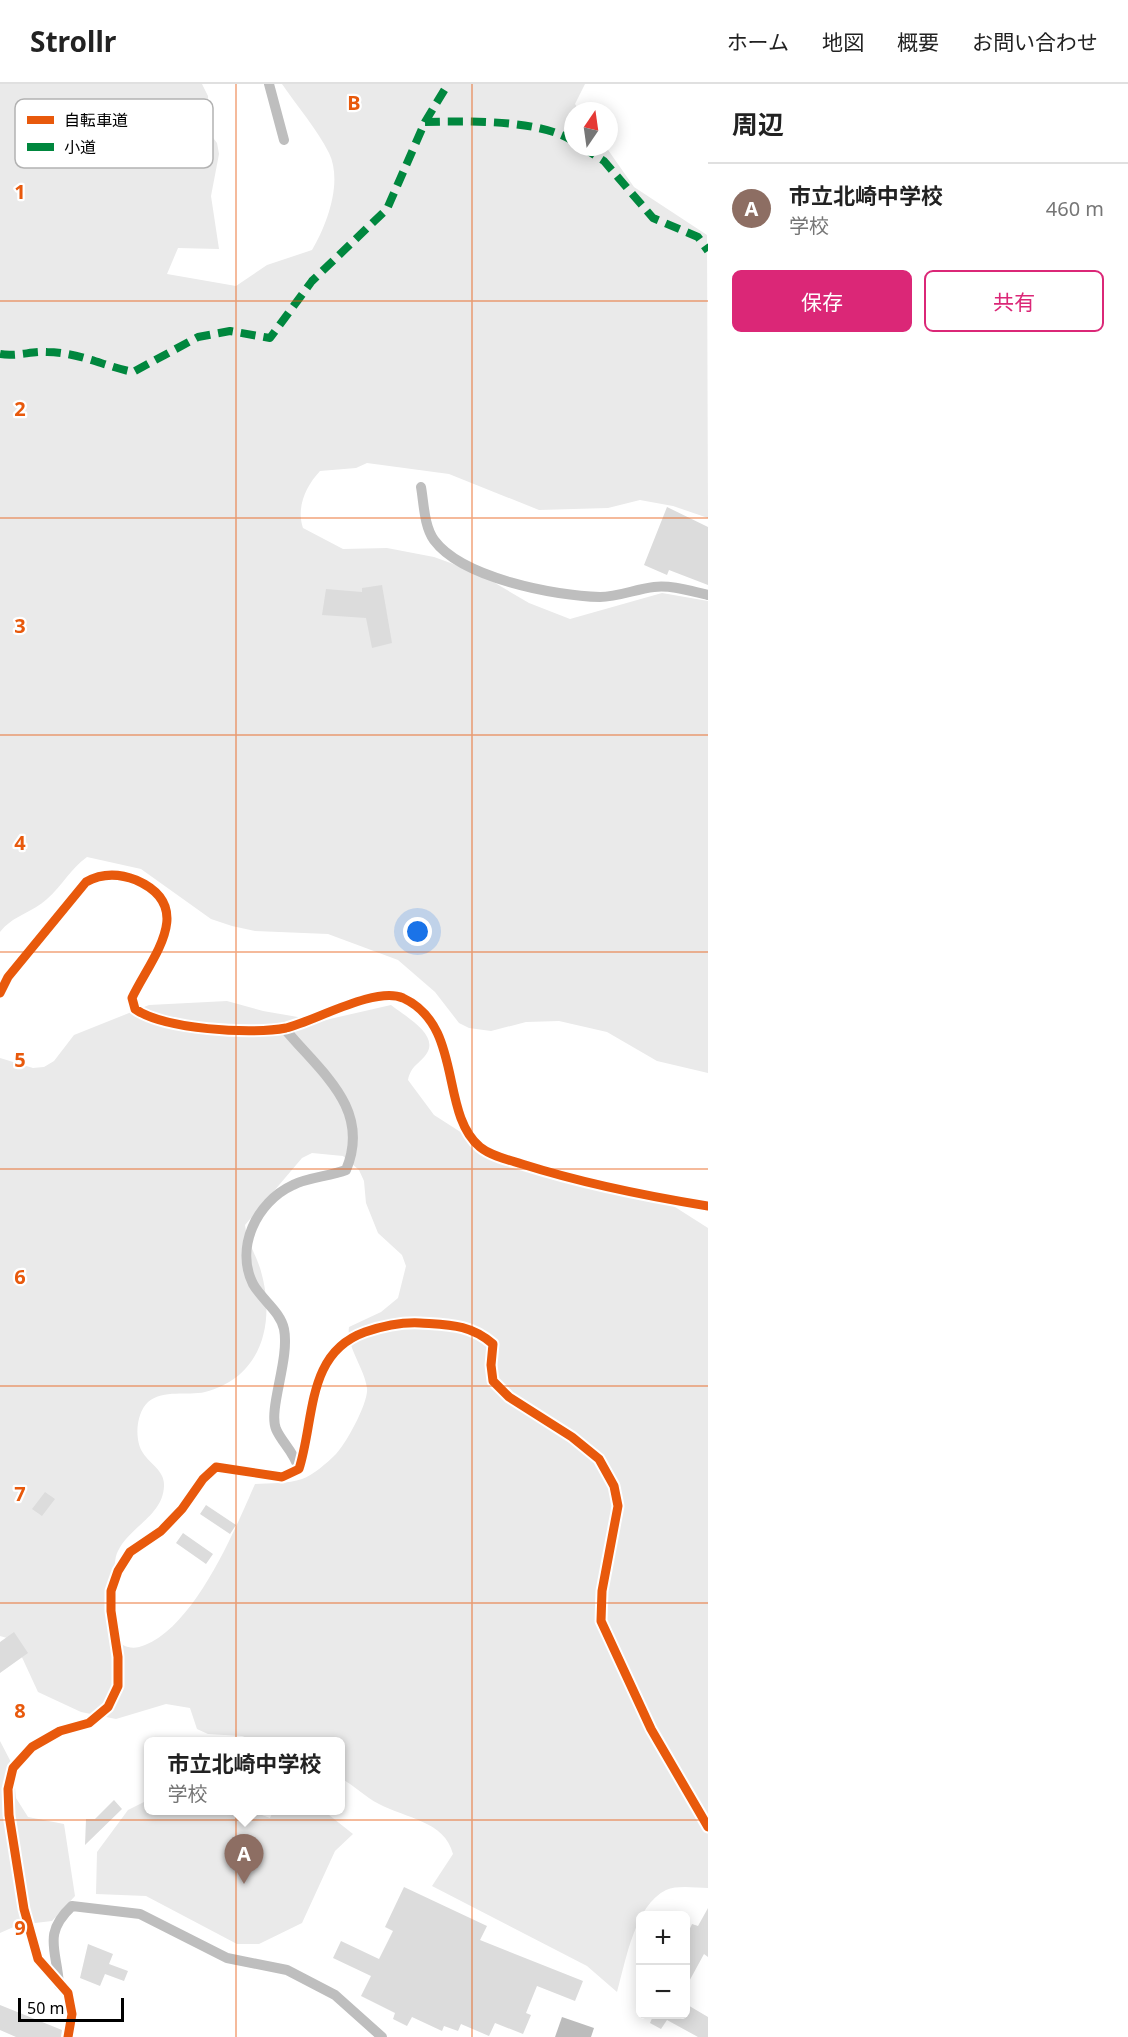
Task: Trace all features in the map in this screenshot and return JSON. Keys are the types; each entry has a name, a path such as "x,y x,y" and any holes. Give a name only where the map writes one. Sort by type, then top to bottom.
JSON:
{"street":[{"path":"269,84 284,140"},
{"path":"421,487 429,530 434,539 461,562 488,574 514,583 569,594 614,596 657,586 708,595"},
{"path":"0,993 8,977 86,882 99,875 115,874 148,886 162,899 169,916 157,953 132,998 135,1009 147,1018 205,1029 284,1028 375,997 403,998 435,1028 446,1056 461,1119 480,1148 547,1172 708,1206"},
{"path":"284,1028 338,1092 349,1112 355,1133 353,1153 346,1170 294,1184 274,1198 260,1215 249,1234 245,1251 247,1272 255,1288 271,1305 284,1326 287,1349 275,1411 276,1428 294,1453 299,1469"},
{"path":"299,1469 318,1381 330,1357 346,1339 378,1328 407,1323 446,1325 478,1331 493,1344 491,1365 493,1382 509,1397 572,1437 599,1459 614,1486 618,1506 602,1591 601,1621 651,1729 708,1827"},
{"path":"68,2037 72,2014 68,1993 38,1959 24,1909 9,1815 8,1789 13,1768 32,1747 60,1731 89,1723 108,1707 118,1686 118,1657 111,1611 111,1591 118,1571 130,1552 161,1531 216,1467 282,1477 299,1469"},
{"path":"59,1985 52,1940 58,1922 72,1906 140,1914 227,1958 287,1970 334,1995 382,2037"}],"shaded area":[{"path":"0,84 202,84 208,99 15,99 15,168 213,168 213,138 217,143 219,154 211,196 219,249 178,248 167,274 236,286 267,265 312,250 328,216 334,190 333,164 329,153 319,135 282,84 585,84 576,102 564,102 564,156 612,156 634,187 707,235 708,518 673,506 640,500 608,508 539,510 449,474 367,463 356,468 320,471 310,483 304,497 301,520 303,528 343,549 387,548 434,557 478,573 529,603 570,619 662,593 708,601 708,1073 657,1061 607,1032 559,1021 526,1022 491,1031 469,1028 459,1023 435,992 398,960 328,934 255,931 232,926 211,919 141,869 87,857 47,899 0,932"},
{"path":"227,1001 263,1011 321,1021 391,1005 418,1026 428,1039 427,1053 413,1068 408,1080 434,1115 498,1156 551,1179 619,1184 664,1200 708,1228 708,1888 671,1888 655,1897 645,1911 636,1911 636,1928 617,1992 587,1966 432,1886 453,1854 449,1843 433,1827 379,1804 345,1781 345,1737 245,1737 208,1734 197,1729 190,1708 166,1704 116,1719 81,1712 38,1692 14,1640 0,1636 0,1058 33,1068 44,1067 54,1061 74,1035 149,1005","holes":["312,1153 343,1156 359,1170 364,1181 366,1203 378,1233 402,1255 406,1266 398,1298 381,1312 349,1327 350,1342 367,1388 361,1412 351,1432 336,1454 306,1477 285,1483 255,1484 211,1575 180,1618 163,1634 145,1645 134,1648 123,1645 111,1631 108,1614 116,1557 123,1543 158,1505 164,1486 160,1472 146,1457 138,1441 139,1420 144,1407 154,1398 168,1394 205,1392 225,1384 241,1373 253,1360 261,1344 265,1326 265,1287 245,1225 302,1158"]},
{"path":"0,1741 13,1766 16,1798 28,1817 64,1824 75,1896 52,1921 18,1925 0,1933"},
{"path":"144,1802 144,1815 262,1815 270,1818 271,1815 329,1815 353,1834 335,1851 302,1923 259,1944 237,1944 146,1896 96,1894 97,1852 128,1810"},
{"path":"562,2017 594,2028 591,2037 555,2037"}],"building":[{"path":"667,507 708,527 708,585 669,570 667,575 644,565"},
{"path":"382,585 392,643 372,648 366,618 322,615 326,589 362,592 362,588"},
{"path":"45,1492 55,1499 42,1516 32,1509"},
{"path":"206,1505 236,1525 230,1534 200,1514"},
{"path":"183,1533 213,1554 206,1564 176,1543"},
{"path":"14,1632 28,1653 0,1673 0,1642"},
{"path":"114,1800 122,1809 85,1845 86,1819 95,1819"},
{"path":"404,1887 487,1926 480,1940 583,1981 575,2001 537,1986 526,2013 531,2015 523,2034 495,2023 489,2036 461,2024 458,2031 444,2026 442,2031 412,2017 407,2026 393,2019 395,2013 361,1996 371,1976 333,1958 341,1941 379,1959 393,1931 385,1927"},
{"path":"708,1908 708,1957 704,1954 690,1980 690,1928 692,1924 698,1926"},
{"path":"88,1944 113,1954 109,1964 128,1971 124,1981 105,1974 100,1986 80,1978"},
{"path":"0,2005 62,2030 61,2037 16,2037 0,2030"},
{"path":"690,2006 708,2017 708,2037 698,2037 667,2020 661,2029 650,2023 652,2019 690,2019"}],"marked path":[{"path":"0,354 58,353 133,372 198,337 230,331 270,338 312,281 387,209 425,122 448,84"},
{"path":"425,122 522,125 564,136"},
{"path":"596,156 604,161 653,218 698,237 708,251"}],"cycle path":[{"path":"0,993 8,977 86,882 116,875 136,880 154,891 164,904 167,919 158,950 132,998 135,1009 148,1016 186,1026 252,1031 286,1028 361,1000 391,996 403,998 422,1011 435,1028 443,1048 459,1113 467,1132 484,1150 506,1159 591,1183 708,1206"},
{"path":"68,2037 72,2014 68,1993 38,1959 24,1909 9,1815 8,1789 13,1768 32,1747 60,1731 89,1723 108,1707 118,1686 118,1657 111,1611 111,1591 118,1571 130,1552 161,1531 182,1509 203,1479 216,1467 282,1477 299,1469 311,1409 322,1371 332,1355 346,1342 365,1332 392,1325 413,1323 450,1325 467,1329 484,1337 493,1344 491,1365 493,1381 509,1397 572,1437 599,1459 614,1486 618,1506 602,1591 601,1621 651,1729 708,1827"}],"place":[{"name":"市立北崎中学校","path":"244,1884"}]}
